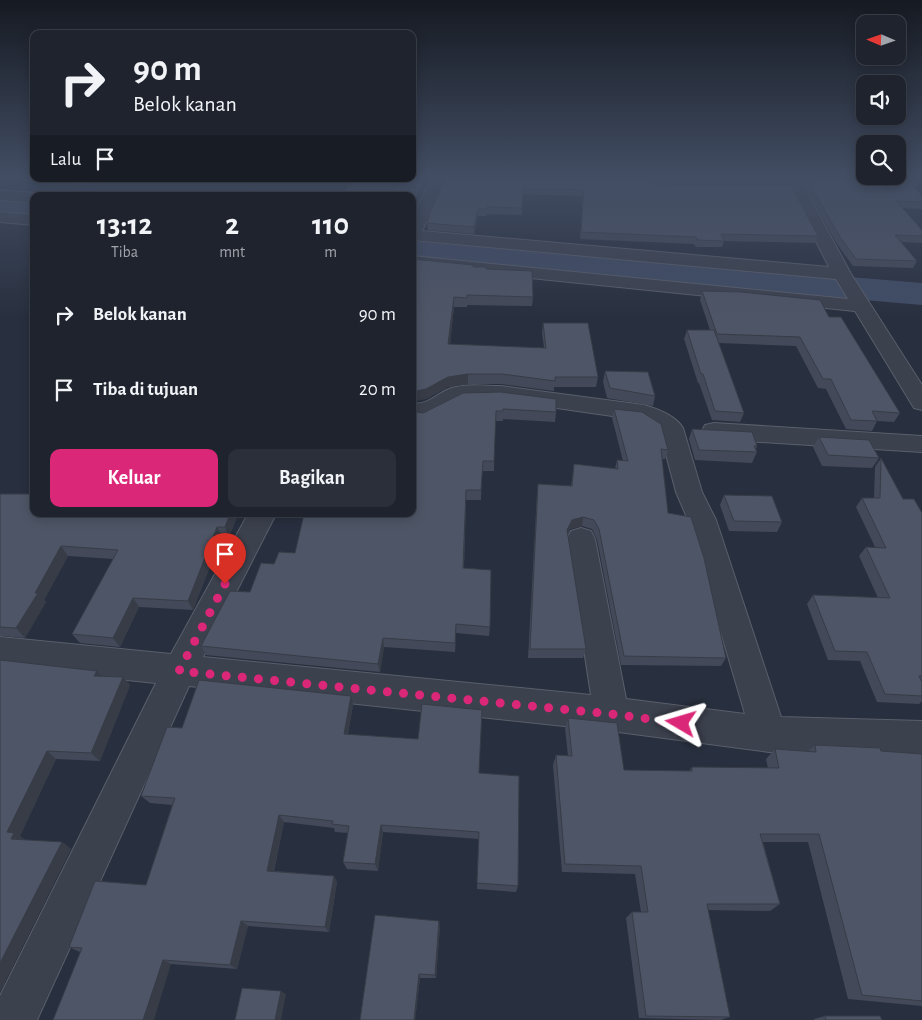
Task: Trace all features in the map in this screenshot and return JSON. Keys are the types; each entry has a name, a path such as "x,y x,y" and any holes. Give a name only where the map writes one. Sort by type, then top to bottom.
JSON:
{"street":[{"path":"816,224 860,304 922,403"},
{"path":"416,234 844,277"},
{"path":"416,261 860,304"},
{"path":"416,412 424,413 457,394 501,393 644,412 652,415 659,423 671,428 922,444"},
{"path":"671,428 689,492 702,520 769,734"},
{"path":"13,1020 179,671 260,517"},
{"path":"581,538 611,714"},
{"path":"0,652 611,714 769,734 922,739"}],"building":[{"path":"434,224 475,224 474,227"},
{"path":"582,224 811,224 818,236 721,234 724,241 698,240 696,237 581,232"},
{"path":"832,224 916,224 922,230 922,236 895,235 917,261 856,259"},
{"path":"416,259 473,265 473,267 486,267 486,269 532,271 533,297 467,295 467,298 454,297 448,344 546,348 543,323 588,323 598,377 555,377 555,381 502,374 468,374 448,377 426,389 416,391"},
{"path":"702,291 741,292 820,300 829,317 841,317 900,413 872,411 877,421 851,420 831,379 823,379 800,337 717,334"},
{"path":"687,330 714,330 744,413 715,411"},
{"path":"605,371 648,372 655,396 610,388"},
{"path":"501,392 556,399 556,412 503,409 503,411 496,411 494,461 483,461 481,490 466,490 463,568 491,570 490,627 456,624 455,643 383,638 378,664 201,646 230,591 250,592 261,563 274,564 279,552 295,553 303,517 416,517 416,412 423,413 463,393"},
{"path":"614,409 642,412 661,424 668,450 661,449 668,513 691,517 704,558 726,658 624,656 599,529 594,520 583,517 572,520 567,530 586,649 530,649 538,484 572,486 574,464 618,469 617,460 628,461"},
{"path":"692,429 752,432 757,452 699,450"},
{"path":"819,437 869,440 879,458 828,455"},
{"path":"881,458 903,499 914,499 922,513 922,676 919,676 922,682 922,696 885,694 867,652 835,651 813,595 890,598 866,547 886,548 862,498 880,498"},
{"path":"0,494 30,494 30,517 229,517 225,527 217,527 188,601 133,598 113,638 72,634 118,550 61,546 35,593 38,593 16,628 0,627"},
{"path":"724,495 772,496 782,522 734,521"},
{"path":"0,660 97,671 94,676 123,677 91,753 47,751 7,832 14,833 11,839 62,842 0,963"},
{"path":"199,680 351,696 344,734 418,739 422,704 482,710 479,773 519,776 518,886 477,883 479,832 381,825 375,864 343,862 349,826 332,824 333,821 279,815 267,871 334,876 325,927 241,921 230,965 163,960 143,1020 53,1020 82,948 69,947 95,881 146,885 175,798 141,796 167,727 182,728"},
{"path":"568,718 617,723 624,770 692,771 692,767 779,768 775,749 816,752 815,745 880,748 881,751 922,754 922,1001 862,995 819,834 760,834 780,904 707,904 730,1017 646,1016 632,912 648,912 641,866 565,864 556,755 572,756"},
{"path":"375,915 439,921 435,975 419,974 414,1020 360,1020"},
{"path":"242,988 281,991 275,1020 235,1020"},
{"path":"825,1016 880,1016 882,1020 826,1020"}],"waterway":[{"path":"416,251 922,294"}],"route":[{"path":"225,584 179,671 611,714 681,723"}]}
